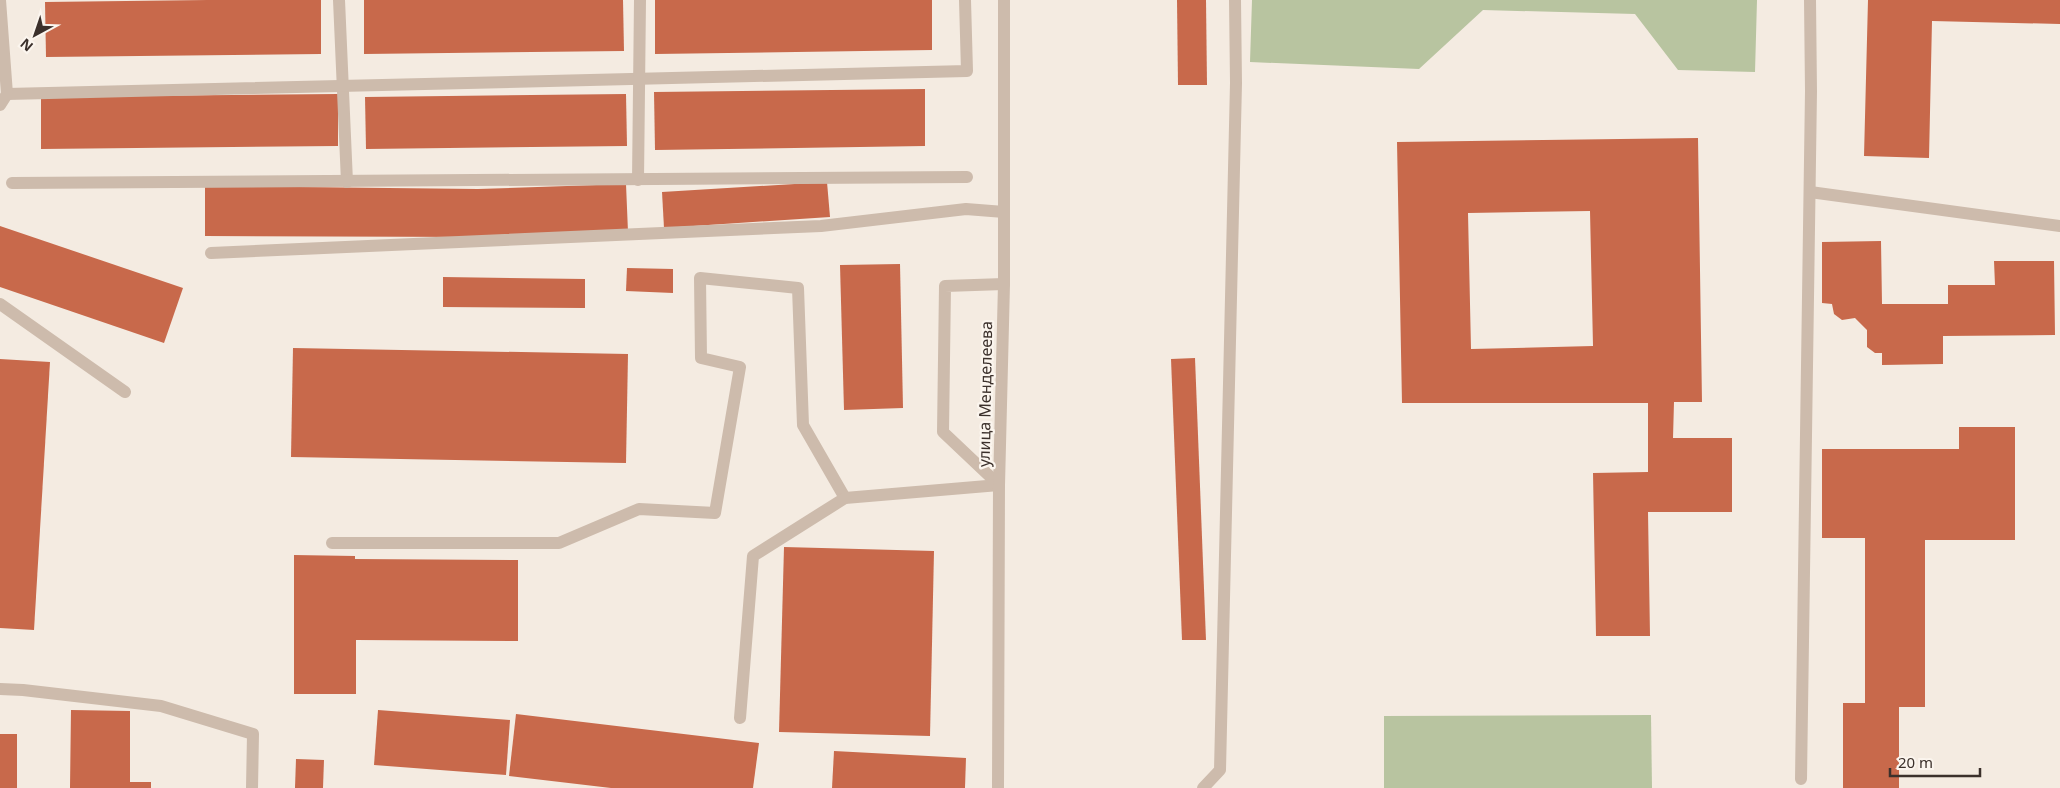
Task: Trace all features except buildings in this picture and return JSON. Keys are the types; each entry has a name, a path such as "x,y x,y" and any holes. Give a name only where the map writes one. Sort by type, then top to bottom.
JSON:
{"street":[{"path":"0,0 3,100 343,86 967,71 964,0"},
{"path":"339,0 347,182"},
{"path":"638,180 640,0"},
{"name":"улица Менделеева","path":"998,788 999,485 1004,284 1004,0"},
{"path":"1203,788 1220,770 1236,93 1235,0"},
{"path":"1801,779 1810,192 1810,0"},
{"path":"12,183 968,177"},
{"path":"1810,192 2060,226"},
{"path":"211,253 821,226 966,209 1004,212"},
{"path":"332,543 559,543 639,509 715,514 740,366 701,358 700,278 798,288 803,425 845,498"},
{"path":"999,485 943,432 945,286 1004,284"},
{"path":"0,304 125,392"},
{"path":"740,718 754,556 845,498 999,485"},
{"path":"0,689 161,706 253,734 252,788"}],"green space":[{"path":"1252,0 1757,0 1755,72 1678,70 1635,14 1483,10 1419,69 1250,62"},
{"path":"1651,715 1652,788 1384,788 1384,716"}]}
